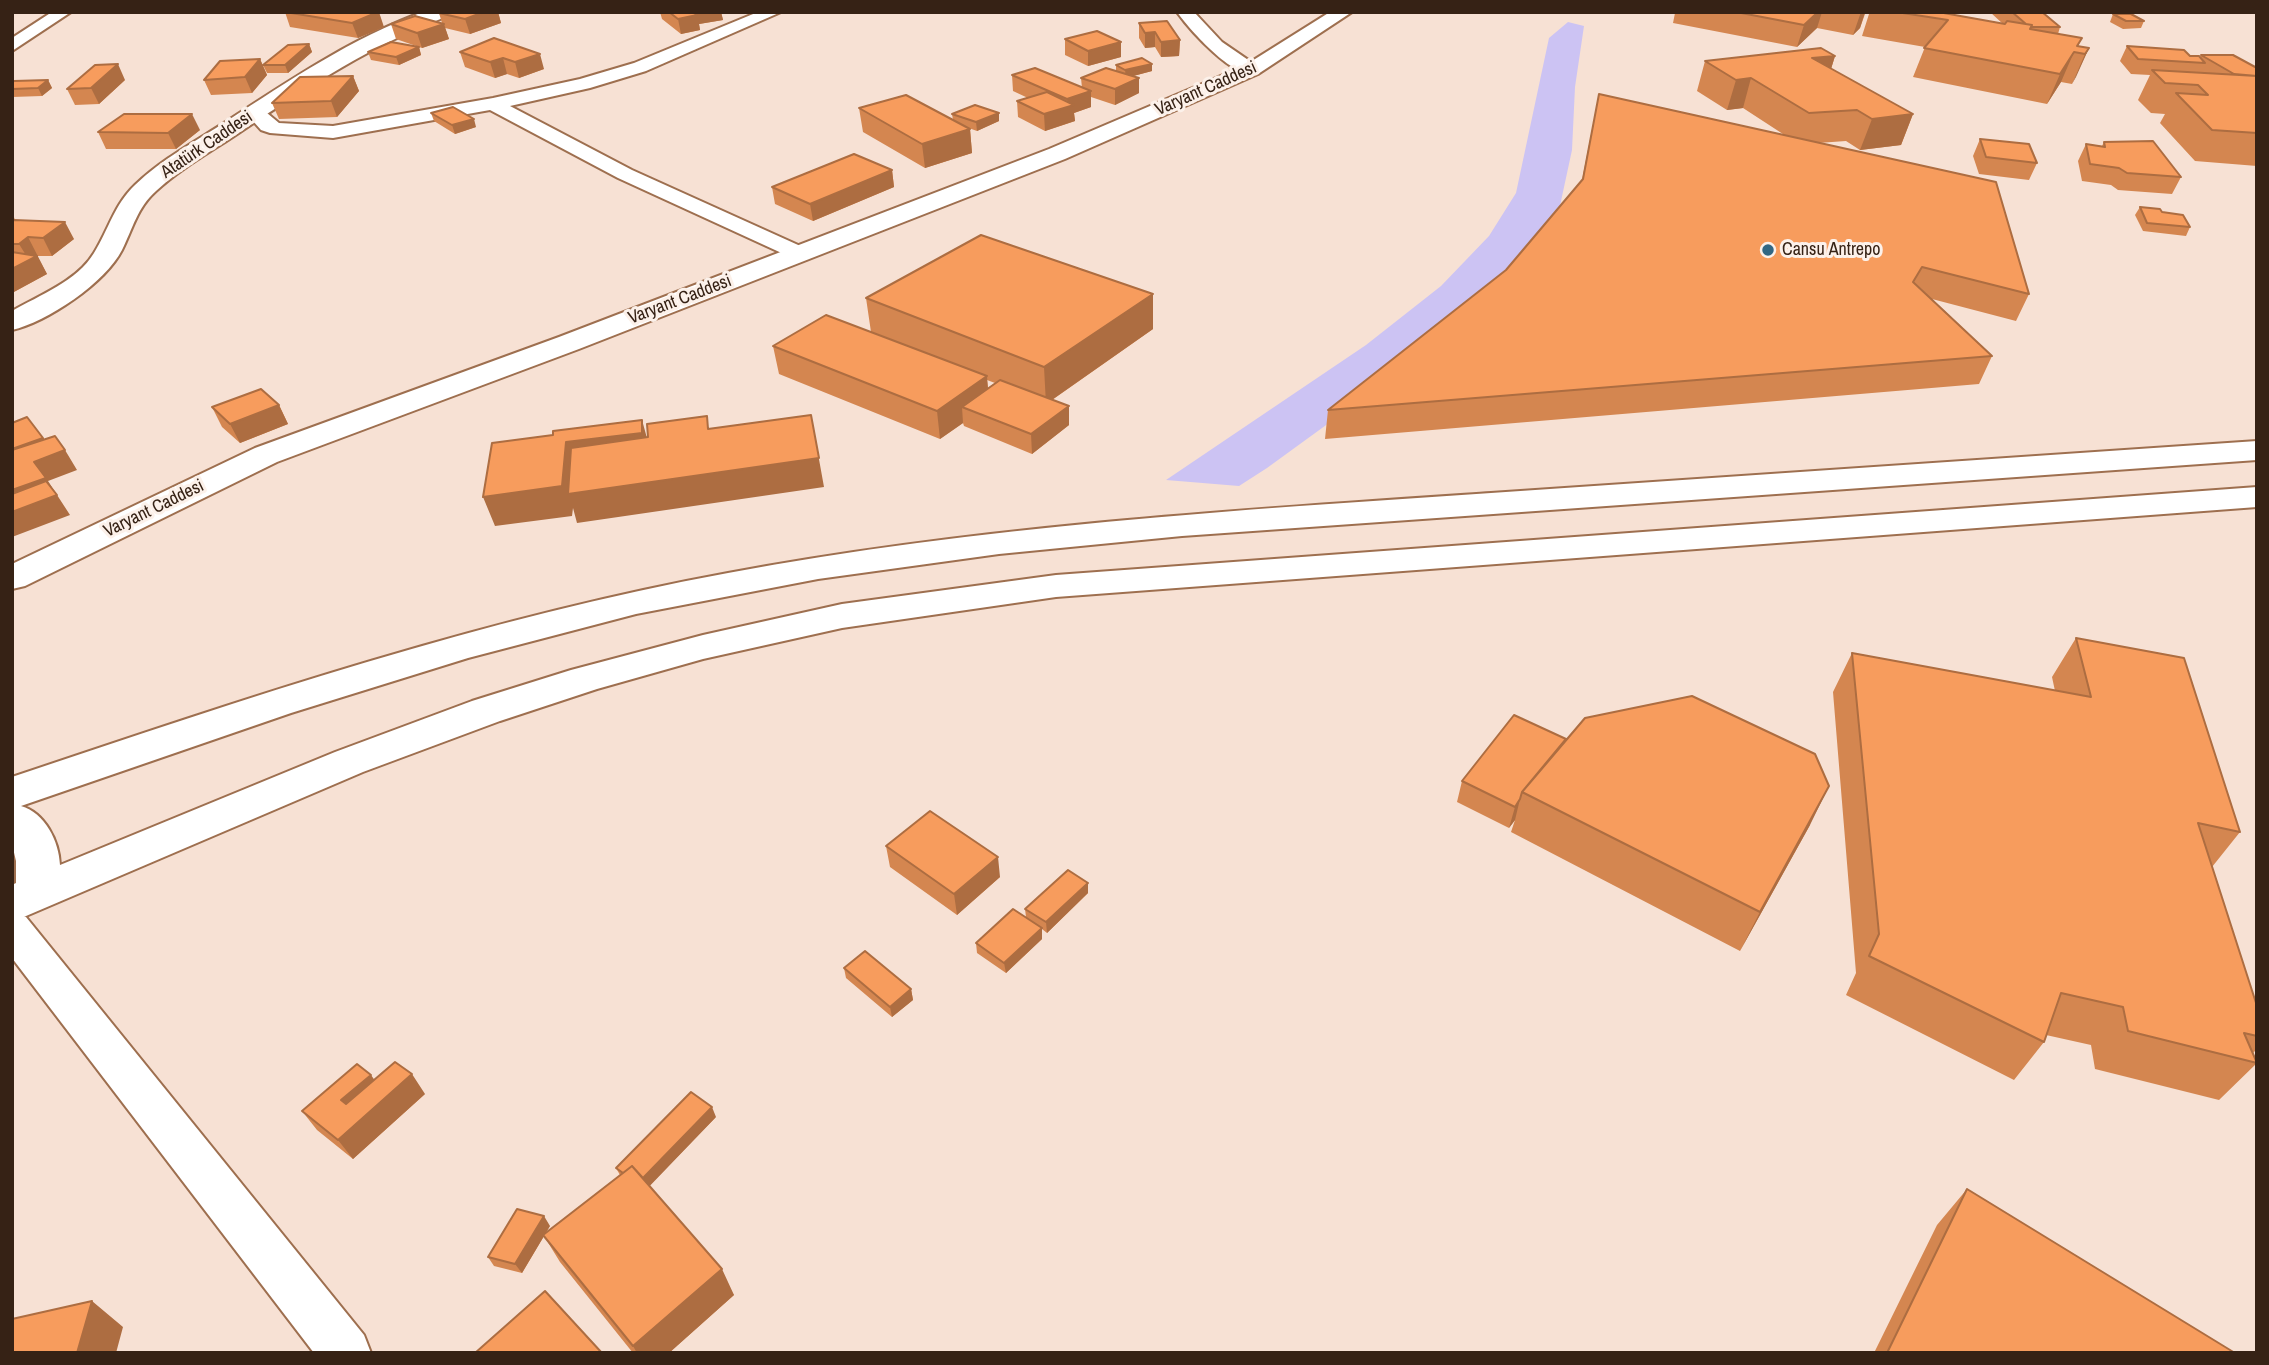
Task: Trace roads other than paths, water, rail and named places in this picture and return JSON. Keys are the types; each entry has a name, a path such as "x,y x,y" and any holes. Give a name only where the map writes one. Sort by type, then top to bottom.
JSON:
{"main road":[{"name":"Atatürk Caddesi","path":"12,322 85,278 105,257 122,217 135,197 181,160 357,48 441,12"},
{"name":"Varyant Caddesi","path":"12,578 266,455 569,343 1057,154 1251,70 1343,12"},
{"path":"12,793 306,692 559,621 726,584 925,552 1142,528 2257,450"},
{"path":"21,908 349,762 486,711 585,679 703,647 842,616 1056,586 2257,497"},
{"path":"12,819 27,828 40,857 21,908"}],"street":[{"path":"12,46 62,12"},
{"path":"254,112 268,126 277,129 333,132 493,104 575,86 640,67 773,12"},
{"path":"1185,12 1216,46 1251,70"},
{"path":"493,104 625,174 800,254"},
{"path":"21,908 346,1353"}],"place":[{"name":"Cansu Antrepo","path":"1768,250"}]}
